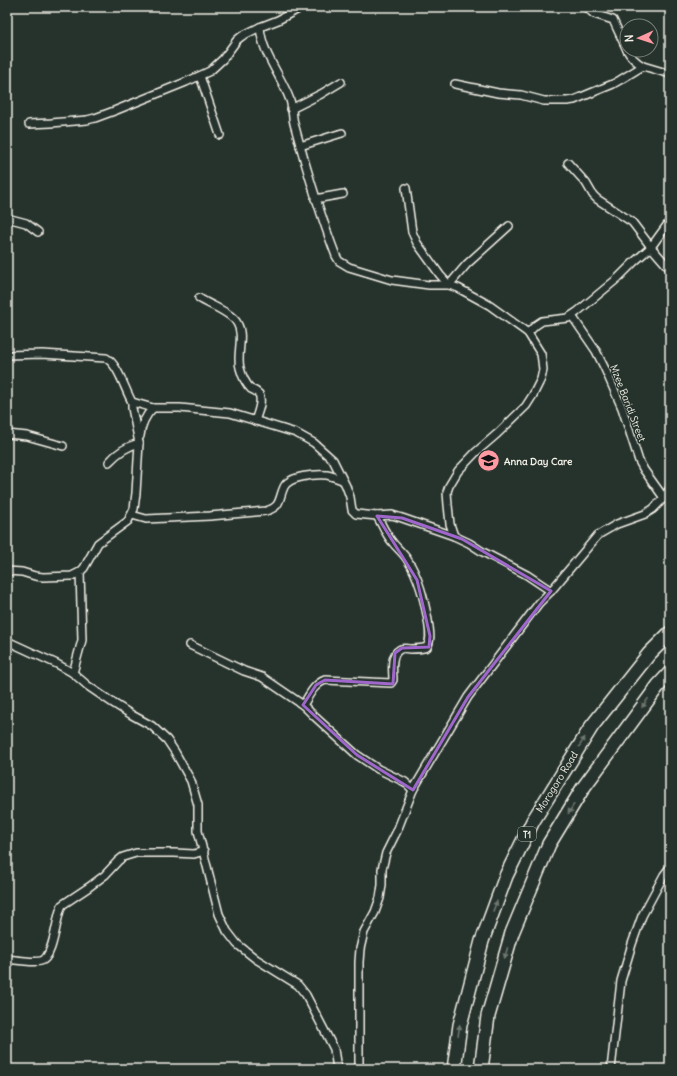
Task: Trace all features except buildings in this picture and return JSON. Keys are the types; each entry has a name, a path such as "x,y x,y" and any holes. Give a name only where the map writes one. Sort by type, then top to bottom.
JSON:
{"highway":[{"name":"Morogoro Road","path":"454,1069 460,1025 482,941 506,876 533,822 592,726 648,654 670,633"},
{"name":"T1","path":"481,1069 488,1016 512,932 549,844 584,788 658,686 670,673"}],"street":[{"path":"29,124 51,124 95,118 200,76 213,69 242,36 278,20 302,7"},
{"path":"586,7 594,14 613,20 619,33"},
{"path":"260,27 264,48 290,101 294,126 315,199 339,261 342,264 392,280 424,285 449,285 458,288 489,305 528,333 541,354 543,370 541,379 526,406 476,452 458,471 453,479 447,492 447,498 450,524 454,536"},
{"path":"632,58 643,66 670,74"},
{"path":"455,84 544,101 567,101 574,100 613,84 643,66"},
{"path":"200,76 220,135"},
{"path":"291,109 321,94 340,82"},
{"path":"300,146 342,133"},
{"path":"568,163 586,183 597,199 632,222 670,269"},
{"path":"406,188 412,232 417,243 449,285"},
{"path":"315,199 343,194"},
{"path":"7,218 26,223 38,232"},
{"path":"528,333 542,321 568,318 572,316 618,278 651,247 670,221"},
{"path":"449,285 467,264 509,226"},
{"path":"199,298 208,304 223,310 236,322 240,331 239,366 243,379 250,388 258,394 260,400 255,421"},
{"name":"Mzee Baridi Street","path":"572,316 596,351 627,422 639,461 664,498"},
{"path":"7,355 42,354 106,358 110,360 114,364 132,402 139,442"},
{"path":"132,402 152,408 180,408 230,413 296,433 314,443 333,460 348,491 352,510 356,514 402,518 454,536 527,575 551,591"},
{"path":"7,571 22,572 43,577 72,576 84,568 98,543 128,522 132,515 136,492 141,429 152,408"},
{"path":"7,434 27,436 63,446"},
{"path":"109,462 118,454 139,442"},
{"path":"132,515 146,518 210,516 266,511 275,508 284,487 295,478 318,474 328,475 342,480"},
{"path":"359,1069 360,949 364,932 375,912 380,898 382,869 386,853 397,831 413,790 468,697 532,611 551,591 598,535 617,524 645,514 653,509 664,498 670,488"},
{"path":"303,705 320,681 391,683 393,680 393,658 398,650 402,648 423,649 428,647 430,636 422,591 407,560 392,542 376,516"},
{"path":"73,673 82,640 80,572"},
{"path":"7,641 73,673 88,686 113,703 152,726 167,740 191,781 198,805 198,831 219,914 227,931 237,944 256,959 298,986 306,995 334,1049 337,1069"},
{"path":"190,645 244,671 262,677 303,705 357,755 378,769 405,782 413,790"},
{"path":"7,959 39,962 45,959 52,946 62,905 89,887 123,857 136,853 194,854 204,852"},
{"path":"611,1069 621,981 642,916 664,875 670,867"}],"highlighted area":[{"path":"377,516 402,518 462,539 551,591 468,697 413,790 357,755 303,705 316,685 325,680 393,684 395,653 402,648 429,647 430,636 417,580"}],"place":[{"name":"Anna Day Care","path":"489,461"}]}
